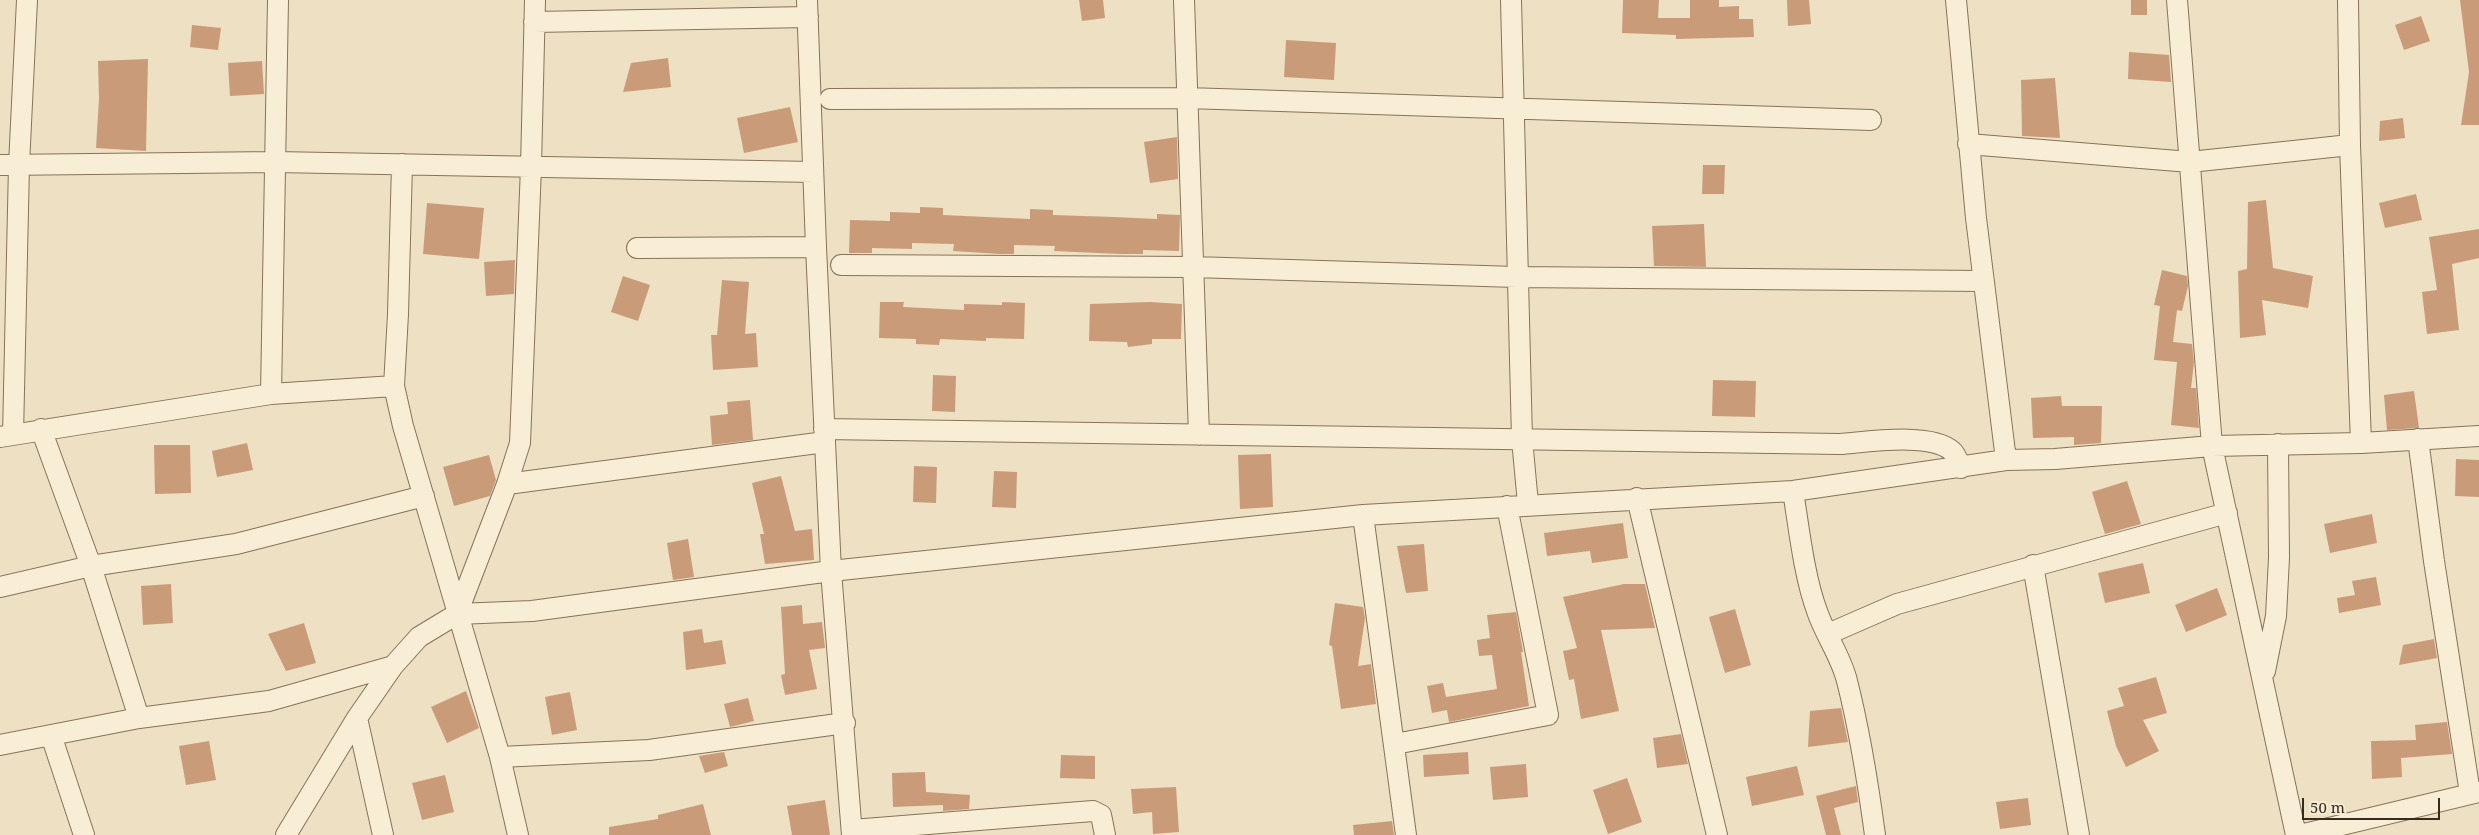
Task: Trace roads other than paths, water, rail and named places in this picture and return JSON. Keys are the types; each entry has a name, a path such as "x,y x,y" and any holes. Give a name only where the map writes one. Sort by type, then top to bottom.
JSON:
{"street":[{"path":"26,0 10,165 7,436 41,429 271,394 394,386"},
{"path":"271,394 278,0"},
{"path":"457,614 508,484 520,443 531,167 535,0"},
{"path":"1184,0 1199,435"},
{"path":"1510,0 1516,277 1522,439 1528,504"},
{"path":"1956,0 1968,144 2006,460"},
{"path":"2176,0 2212,446 2296,835"},
{"path":"2348,0 2350,145 2361,443"},
{"path":"534,22 807,8 831,571 845,723 852,832 1093,811 1101,815 1106,835"},
{"path":"830,99 1187,98 1871,120"},
{"path":"1968,144 2190,162 2350,145"},
{"path":"10,165 275,162 813,172"},
{"path":"402,164 394,386 457,614 500,757 518,835"},
{"path":"637,248 816,247"},
{"path":"841,265 1193,267 1516,277 1983,280"},
{"path":"41,429 91,566 139,718"},
{"path":"508,484 824,435 1199,435 1840,444 1924,441 1939,444 1954,451 1961,468"},
{"path":"286,835 357,718 393,666 419,637 457,614 532,611 831,571 1363,515 1528,504 1793,491 2006,460 2056,459 2212,446 2361,443 2479,436"},
{"path":"2300,835 2475,792 2434,561 2418,440"},
{"path":"2263,678 2276,616 2280,558 2278,444"},
{"path":"1793,491 1800,539 1817,611 1847,680 1866,769 1875,835"},
{"path":"0,587 91,566 236,544 424,496"},
{"path":"1637,498 1717,835"},
{"path":"1395,744 1548,715 1507,506"},
{"path":"1828,634 1897,604 2227,513"},
{"path":"1363,515 1406,835"},
{"path":"2033,565 2079,835"},
{"path":"0,745 139,718 269,701 393,666"},
{"path":"357,718 383,835"},
{"path":"500,757 650,750 845,723"},
{"path":"51,735 84,835"}]}
